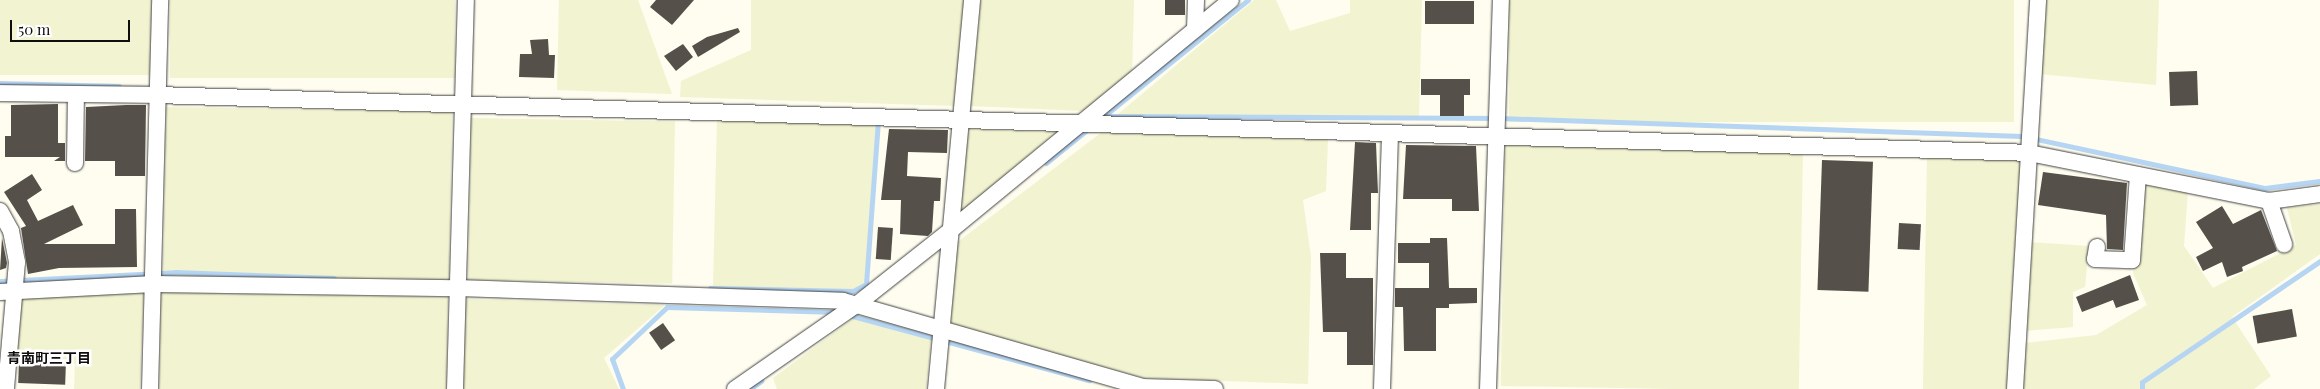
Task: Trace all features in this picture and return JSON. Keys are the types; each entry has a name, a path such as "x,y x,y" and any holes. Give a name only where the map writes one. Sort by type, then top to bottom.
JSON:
{"street":[{"path":"150,389 154,284 156,95 160,0"},
{"path":"455,389 466,0"},
{"path":"936,389 972,0"},
{"path":"1195,28 1196,0"},
{"path":"735,389 856,305 951,230 1231,0"},
{"path":"1488,389 1501,0"},
{"path":"2015,389 2038,0"},
{"path":"0,93 156,95 961,122 2029,154 2269,201 2320,194"},
{"path":"75,163 76,94"},
{"path":"1382,389 1390,134"},
{"path":"2097,247 2095,259 2132,260 2138,175"},
{"path":"2269,201 2284,244"},
{"path":"0,211 11,231 17,262 8,292 6,389"},
{"path":"8,292 154,284 457,288 843,301 1142,387 1215,389"}],"green space":[{"path":"0,0 153,0 153,75 0,75"},
{"path":"170,0 455,0 455,78 170,78"},
{"path":"559,0 638,0 672,94 557,90"},
{"path":"751,0 965,0 956,106 680,97 681,81 751,50"},
{"path":"981,0 1134,0 1132,76 1083,111 970,106"},
{"path":"1254,0 1276,0 1290,31 1350,13 1350,0 1422,0 1419,116 1117,115"},
{"path":"1509,0 2014,0 2014,122 1509,122"},
{"path":"2044,0 2159,0 2156,85 2039,74"},
{"path":"166,107 452,112 449,281 163,276"},
{"path":"471,118 675,122 672,284 468,280"},
{"path":"717,119 880,125 868,286 849,294 713,289"},
{"path":"967,129 1056,132 961,213"},
{"path":"1102,132 1328,139 1326,191 1303,200 1311,257 1308,384 1144,378 949,325 955,244"},
{"path":"1505,145 1803,150 1799,389 1501,386"},
{"path":"1927,157 2021,159 2017,389 1923,389"},
{"path":"2142,183 2188,190 2184,246 2213,288 2296,245 2287,208 2320,204 2320,254 2232,317 2271,376 2254,389 2022,389 2025,343 2096,335 2147,305 2133,273"},
{"path":"2030,242 2089,246 2085,287 2073,292 2073,327 2024,331"},
{"path":"144,292 140,389 74,389 75,364 17,353 20,298"},
{"path":"161,292 448,297 446,389 159,389"},
{"path":"465,299 665,305 604,358 619,389 463,389"},
{"path":"859,314 932,334 926,389 777,389 773,378"}],"building":[{"path":"656,0 694,0 672,25 650,7"},
{"path":"1165,0 1185,0 1185,15 1165,15"},
{"path":"1425,1 1474,1 1474,24 1425,24"},
{"path":"738,28 740,32 698,57 692,46 707,37"},
{"path":"548,39 549,55 555,55 554,78 519,77 520,54 532,54 530,40"},
{"path":"683,44 693,57 676,71 664,56"},
{"path":"2197,71 2198,105 2170,106 2169,72"},
{"path":"1421,79 1470,79 1470,95 1464,95 1464,116 1440,116 1440,95 1421,95"},
{"path":"58,104 58,143 65,143 65,161 54,161 60,157 5,157 5,136 11,136 11,105"},
{"path":"146,105 145,176 115,176 115,161 85,161 86,107"},
{"path":"889,129 948,130 947,153 908,152 907,176 941,178 940,201 934,201 932,232 928,236 900,234 901,200 881,200"},
{"path":"1355,142 1376,143 1378,193 1371,193 1371,230 1350,230"},
{"path":"1406,145 1476,146 1479,211 1452,211 1452,199 1403,199"},
{"path":"1822,160 1873,162 1868,292 1817,290"},
{"path":"2043,172 2127,183 2123,250 2107,249 2106,215 2038,205"},
{"path":"32,174 42,190 27,200 38,221 73,205 83,225 44,244 115,244 115,209 136,209 137,267 59,268 28,274 21,228 26,226 4,192"},
{"path":"2222,206 2233,224 2261,210 2277,251 2242,267 2243,271 2227,277 2222,262 2203,271 2196,257 2213,248 2196,222"},
{"path":"1899,223 1921,224 1920,250 1898,249"},
{"path":"878,227 893,228 891,260 876,259"},
{"path":"2,238 7,263 6,268 0,270"},
{"path":"1430,238 1447,238 1449,288 1477,288 1477,303 1449,304 1449,308 1436,308 1436,351 1404,351 1403,307 1395,307 1395,288 1429,288 1429,263 1398,263 1398,243 1430,243"},
{"path":"1320,253 1346,253 1346,278 1373,278 1373,365 1347,365 1347,332 1323,332"},
{"path":"2130,275 2139,300 2116,308 2113,300 2082,312 2076,297"},
{"path":"2292,309 2297,337 2257,344 2253,316"},
{"path":"663,323 675,340 661,350 649,333"},
{"path":"19,360 66,362 65,385 18,383"}],"waterway":[{"path":"1104,116 1248,0"},
{"path":"0,83 119,86"},
{"path":"1107,116 1500,118 2022,136 2265,188 2320,181"},
{"path":"710,288 853,291 866,284 878,121"},
{"path":"1046,163 1088,129"},
{"path":"2142,389 2142,382 2320,261"},
{"path":"0,281 175,272 334,278"},
{"path":"623,389 612,359 667,307 838,312"},
{"path":"849,315 1089,380"},
{"path":"750,389 761,381"}],"district":[{"name":"青南町三丁目","path":"49,358"}]}
